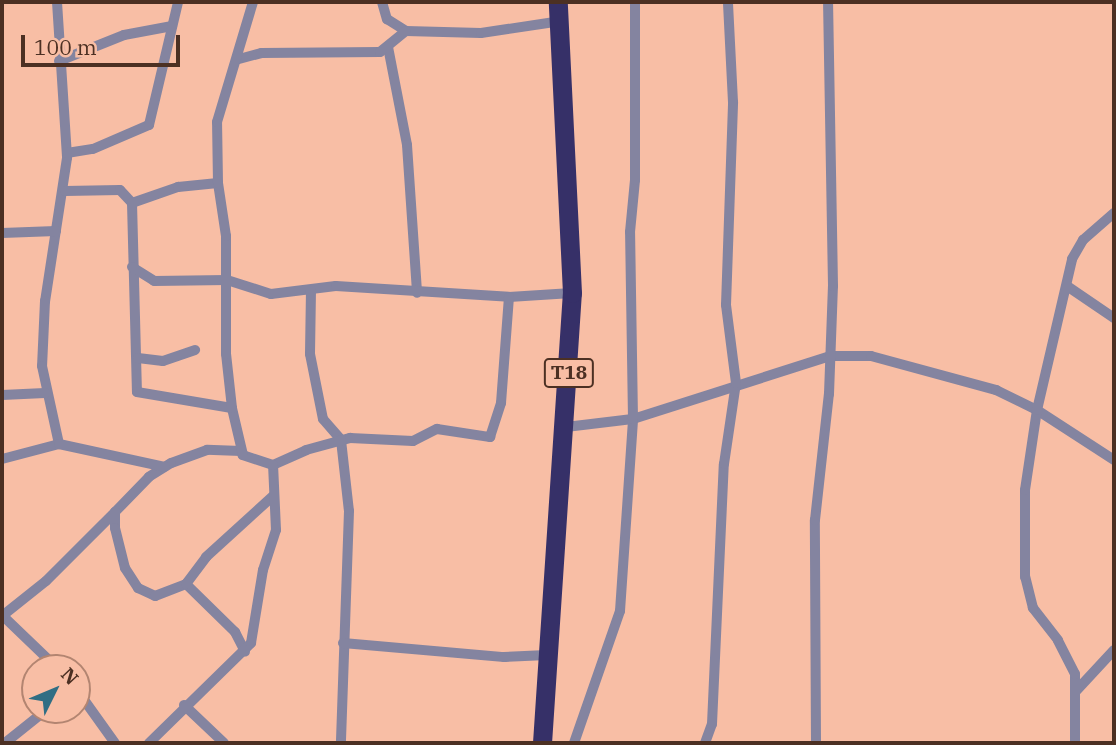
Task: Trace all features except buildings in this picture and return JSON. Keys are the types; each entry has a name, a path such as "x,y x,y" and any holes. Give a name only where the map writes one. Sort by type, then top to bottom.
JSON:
{"highway":[{"name":"T18","path":"542,743 566,427 572,293 560,11"}],"street":[{"path":"57,2 59,61 66,97 67,153 65,191 45,301 45,393 59,444"},
{"path":"67,153 93,149 149,125 178,2"},
{"path":"241,451 232,408 226,354 226,236 218,183 217,122 239,59 253,2"},
{"path":"382,2 387,19 406,31 481,33 560,11"},
{"path":"575,743 620,611 633,419 630,232 635,180 635,2"},
{"path":"705,743 712,724 724,464 736,383 726,305 733,102 727,2"},
{"path":"816,743 815,520 830,356 828,2"},
{"path":"59,61 124,35 172,26"},
{"path":"239,59 261,53 380,52 406,31"},
{"path":"388,47 407,145 417,293"},
{"path":"132,203 178,187 218,183"},
{"path":"65,191 120,190 132,203 132,267 138,358 135,388 142,395 232,408"},
{"path":"1075,743 1076,691 1072,667 1033,608 1025,577 1025,490 1037,410 1072,259 1083,240 1114,214"},
{"path":"2,233 57,231"},
{"path":"132,267 154,281 227,280 271,293 349,286 417,293 509,297 572,293"},
{"path":"1067,286 1114,318"},
{"path":"311,289 310,354 323,419 341,440 349,511 349,594 343,643 341,743"},
{"path":"42,654 2,615 46,581 165,467 192,453 241,451 273,465 341,440 413,440 437,429 490,437 501,403 509,297"},
{"path":"138,358 163,360 195,350"},
{"path":"566,427 633,419 736,383 830,356 903,361 996,390 1037,410 1114,460"},
{"path":"2,395 45,393"},
{"path":"2,459 59,444 165,467"},
{"path":"149,743 184,705 245,652 253,636 263,570 276,530 273,465"},
{"path":"115,512 125,568 138,588 155,596 186,584 206,557 273,496"},
{"path":"186,584 235,632 245,652"},
{"path":"343,643 503,657 547,655"},
{"path":"1076,691 1114,650"},
{"path":"184,705 224,743"},
{"path":"91,710 115,743"},
{"path":"5,743 29,724"}]}
